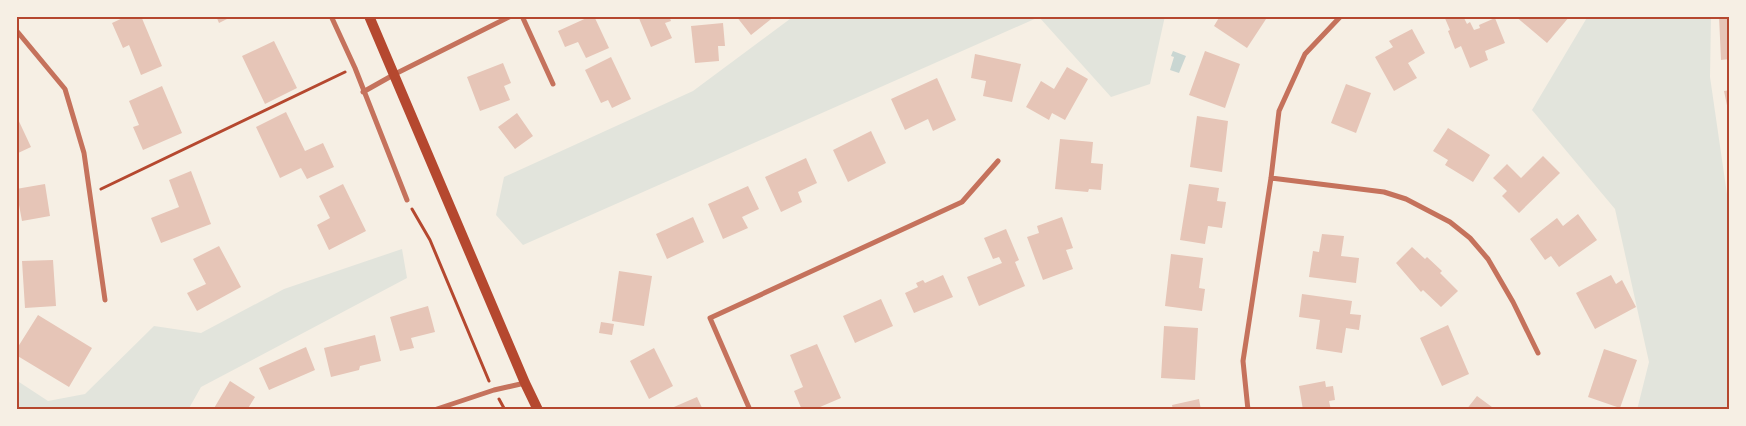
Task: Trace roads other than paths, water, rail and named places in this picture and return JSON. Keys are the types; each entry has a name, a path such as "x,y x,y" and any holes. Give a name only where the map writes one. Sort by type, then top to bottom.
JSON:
{"main road":[{"path":"369,16 538,410"}],"street":[{"path":"331,16 355,68 407,200"},
{"path":"363,92 394,74 511,16"},
{"path":"522,16 553,84"},
{"path":"1248,410 1243,361 1272,178 1279,110 1305,54 1341,16"},
{"path":"16,30 64,89 84,153 105,300"},
{"path":"750,410 710,318 962,202 998,161"},
{"path":"1272,178 1384,192 1406,199 1450,222 1470,238 1488,259 1513,302 1538,353"},
{"path":"434,410 494,390 525,383"}]}
